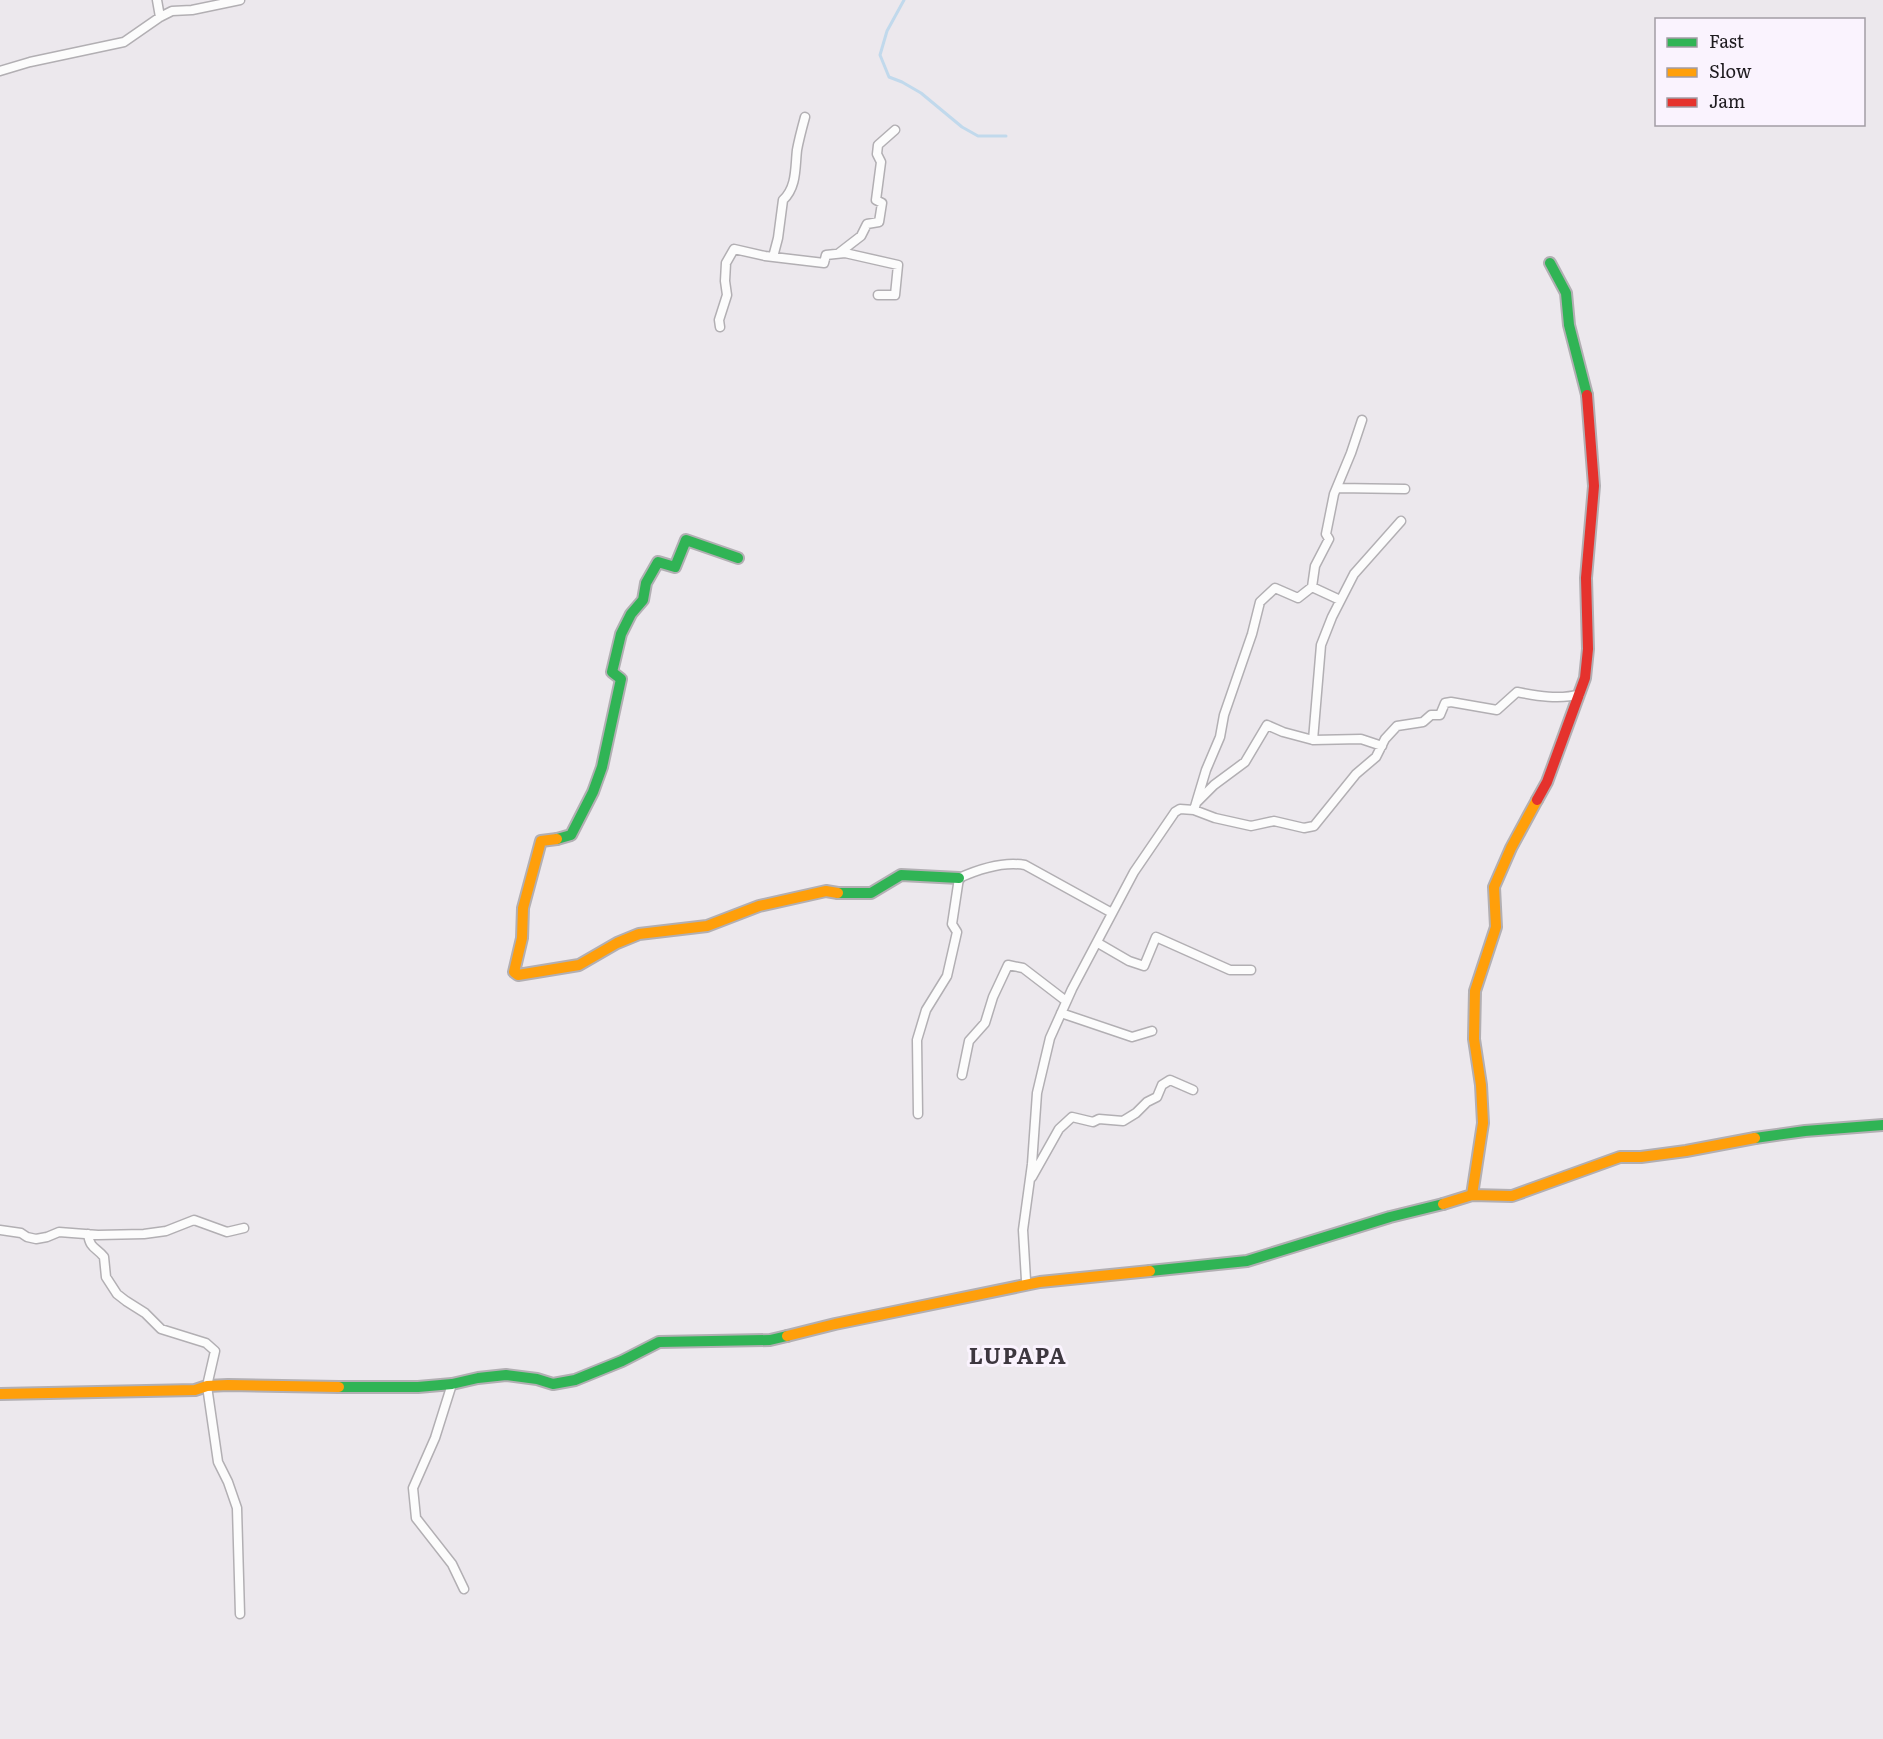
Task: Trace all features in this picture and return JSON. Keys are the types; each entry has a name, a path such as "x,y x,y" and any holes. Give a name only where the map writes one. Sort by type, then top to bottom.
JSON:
{"street":[{"path":"157,0 160,17"},
{"path":"0,71 30,62 123,42 172,11 192,10 240,0"},
{"path":"773,257 783,200 788,195 794,181 798,147 805,117"},
{"path":"839,254 861,236 867,224 879,222 882,203 876,200 882,162 878,154 878,145 895,130"},
{"path":"720,327 719,320 727,294 726,263 734,249 773,257 825,262 826,255 839,254 865,257 898,265 895,295 878,295"},
{"path":"1472,1195 1483,1123 1481,1085 1474,1039 1475,991 1496,927 1494,887 1511,848 1547,782 1585,678 1588,649 1586,578 1594,486 1588,397 1569,325 1566,293 1550,263"},
{"path":"1195,806 1206,770 1220,737 1224,715 1252,634 1260,602 1275,588 1298,598 1312,587 1315,566 1329,539 1326,534 1337,488 1362,420"},
{"path":"1337,488 1405,489"},
{"path":"1313,740 1321,645 1354,574 1401,521"},
{"path":"738,558 686,540 675,567 658,562 654,565 646,583 643,600 631,614 621,634 612,672 621,679 603,767 571,835 541,842 523,909 522,938 514,972 518,975 526,975 579,965 617,943 639,934 707,926 759,906 826,891 841,894 871,893 901,875 959,878 987,868 1011,863 1025,865 1112,913"},
{"path":"1312,587 1340,600"},
{"path":"1195,806 1215,818 1251,826 1274,821 1304,828 1314,826 1356,774 1377,757 1385,739 1397,726 1423,722 1431,715 1440,715 1445,704 1452,702 1497,710 1517,692 1563,697 1580,694"},
{"path":"1029,1285 1026,1280 1023,1230 1037,1093 1050,1038 1066,1001 1134,872 1175,812 1195,806 1214,785 1245,762 1267,725 1313,740 1361,739 1382,746"},
{"path":"918,1114 917,1040 926,1010 947,976 957,932 952,924 959,878"},
{"path":"1098,943 1144,966 1156,938 1230,970 1251,970"},
{"path":"962,1075 969,1041 985,1023 993,997 1008,965 1023,968 1066,1001"},
{"path":"1060,1013 1132,1037 1152,1031"},
{"path":"1029,1182 1059,1129 1072,1117 1093,1122 1099,1119 1123,1121 1157,1097 1162,1085 1170,1080 1193,1090"},
{"path":"0,1395 184,1391 207,1386 228,1385 370,1388 452,1384 506,1375 537,1379 553,1384 575,1380 622,1361 659,1342 770,1340 835,1324 1029,1285 1247,1261 1390,1217 1438,1206 1472,1195 1512,1196 1620,1157 1641,1157 1686,1151 1721,1143 1805,1131 1883,1125"},
{"path":"0,1230 21,1233 36,1239 47,1238 59,1232 155,1233 182,1226 194,1220 227,1233 244,1228"},
{"path":"88,1234 89,1242 94,1250 104,1257 106,1277 117,1294 152,1319 161,1329 206,1343 215,1351 207,1386 218,1462 237,1508 240,1614"},
{"path":"452,1384 435,1438 413,1488 416,1518 452,1564 464,1589"}],"waterway":[{"path":"904,0 887,31 880,55 889,77 921,93 962,127 978,136 1006,136"}],"traffic: fast":[{"path":"1550,263 1566,293 1569,325 1587,395"},
{"path":"557,839 571,835 593,792 602,767 621,679 612,672 621,634 631,614 643,600 646,583 658,562 675,567 686,540 738,558"},
{"path":"838,893 871,893 901,875 959,878"},
{"path":"1755,1138 1805,1131 1883,1125"},
{"path":"1150,1271 1247,1261 1390,1217 1443,1204"},
{"path":"339,1387 418,1387 506,1375 537,1379 553,1384 575,1380 622,1361 659,1342 770,1340 787,1336"}],"traffic: slow":[{"path":"1472,1195 1483,1123 1481,1085 1474,1039 1475,991 1496,927 1494,887 1511,848 1537,800"},
{"path":"557,839 541,841 523,908 522,938 514,972 518,975 579,965 617,943 639,934 707,926 759,906 826,891 838,893"},
{"path":"1443,1204 1472,1195 1512,1196 1620,1157 1641,1157 1686,1151 1755,1138"},
{"path":"787,1336 1040,1282 1150,1271"},
{"path":"0,1394 195,1390 207,1386 228,1385 339,1387"}],"traffic: jam":[{"path":"1537,800 1547,782 1585,678 1588,649 1586,578 1594,486 1587,395"}],"district":[{"name":"LUPAPA","path":"1018,1354"}]}
